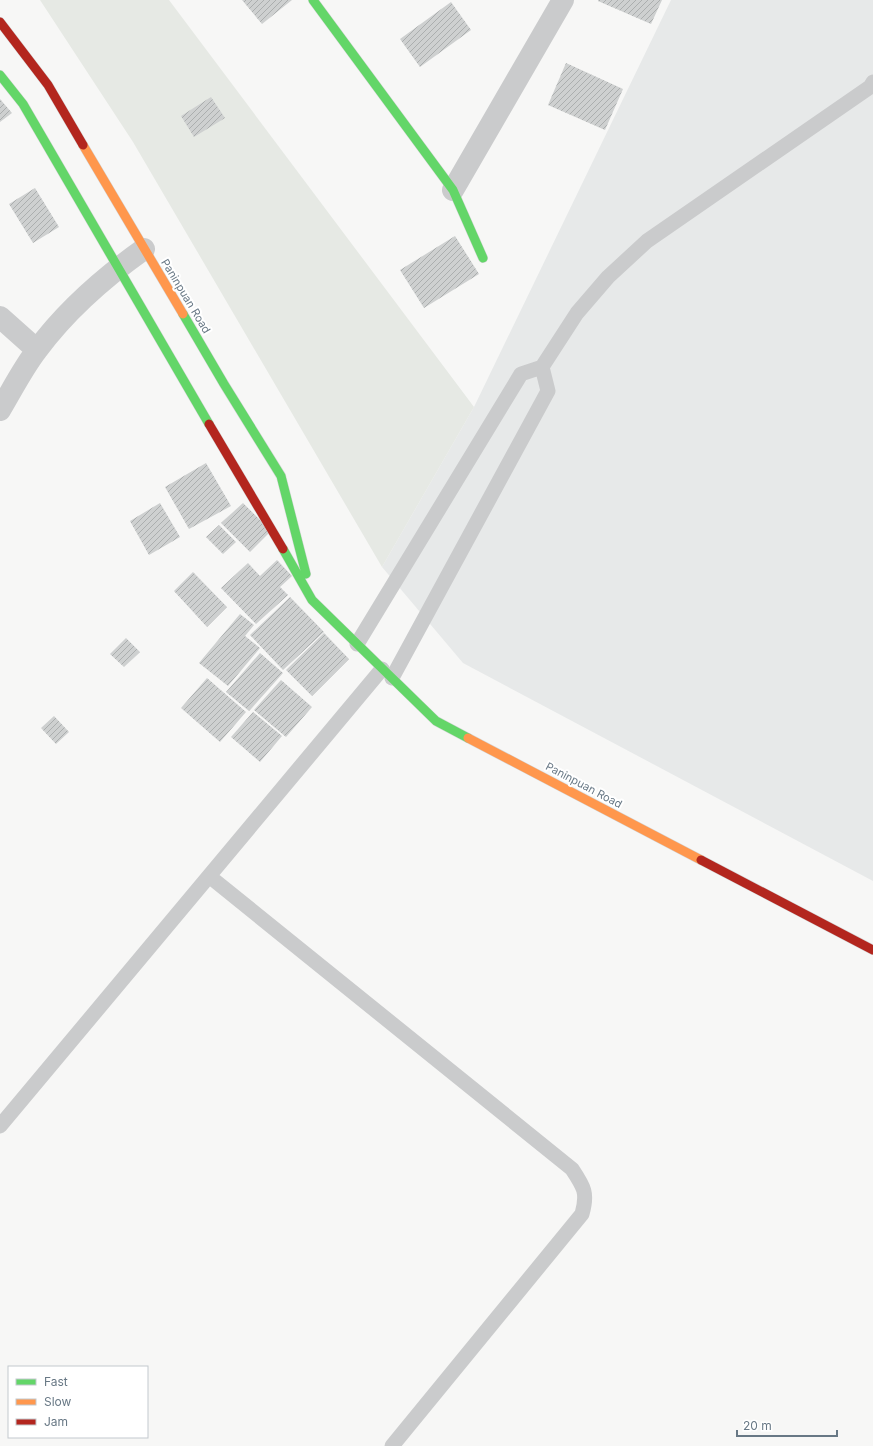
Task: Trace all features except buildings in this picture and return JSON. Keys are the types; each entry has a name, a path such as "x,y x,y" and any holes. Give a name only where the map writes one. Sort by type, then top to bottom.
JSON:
{"main road":[{"path":"313,0 453,190 483,258"},
{"name":"Paninpuan Road","path":"0,22 48,86 224,384 281,476 312,600"},
{"name":"Paninpuan Road","path":"0,75 23,104 312,600 436,721 873,950"}],"street":[{"path":"453,190 563,0"},
{"path":"0,410 36,350 74,307 119,267 144,249"},
{"path":"0,317 36,350"}],"lane":[{"path":"357,644 521,374 542,366 577,313 608,277 647,242 872,85"},
{"path":"0,1126 209,876 387,673 548,391 542,366"},
{"path":"209,876 572,1169 583,1185 585,1201 582,1214 392,1446"}],"shaded area":[{"path":"40,0 169,0 474,407 382,567 133,142"},
{"path":"671,0 873,0 873,881 463,663 382,567 474,407"}],"traffic: fast":[{"path":"313,0 453,190 483,258"},
{"path":"0,75 23,104 209,424"},
{"path":"183,314 281,476 306,574"},
{"path":"283,549 312,600 436,721 468,738"}],"traffic: slow":[{"path":"83,145 183,314"},
{"path":"468,738 701,860"}],"traffic: jam":[{"path":"0,22 48,85 83,145"},
{"path":"209,424 283,549"},
{"path":"701,860 873,950"}]}
